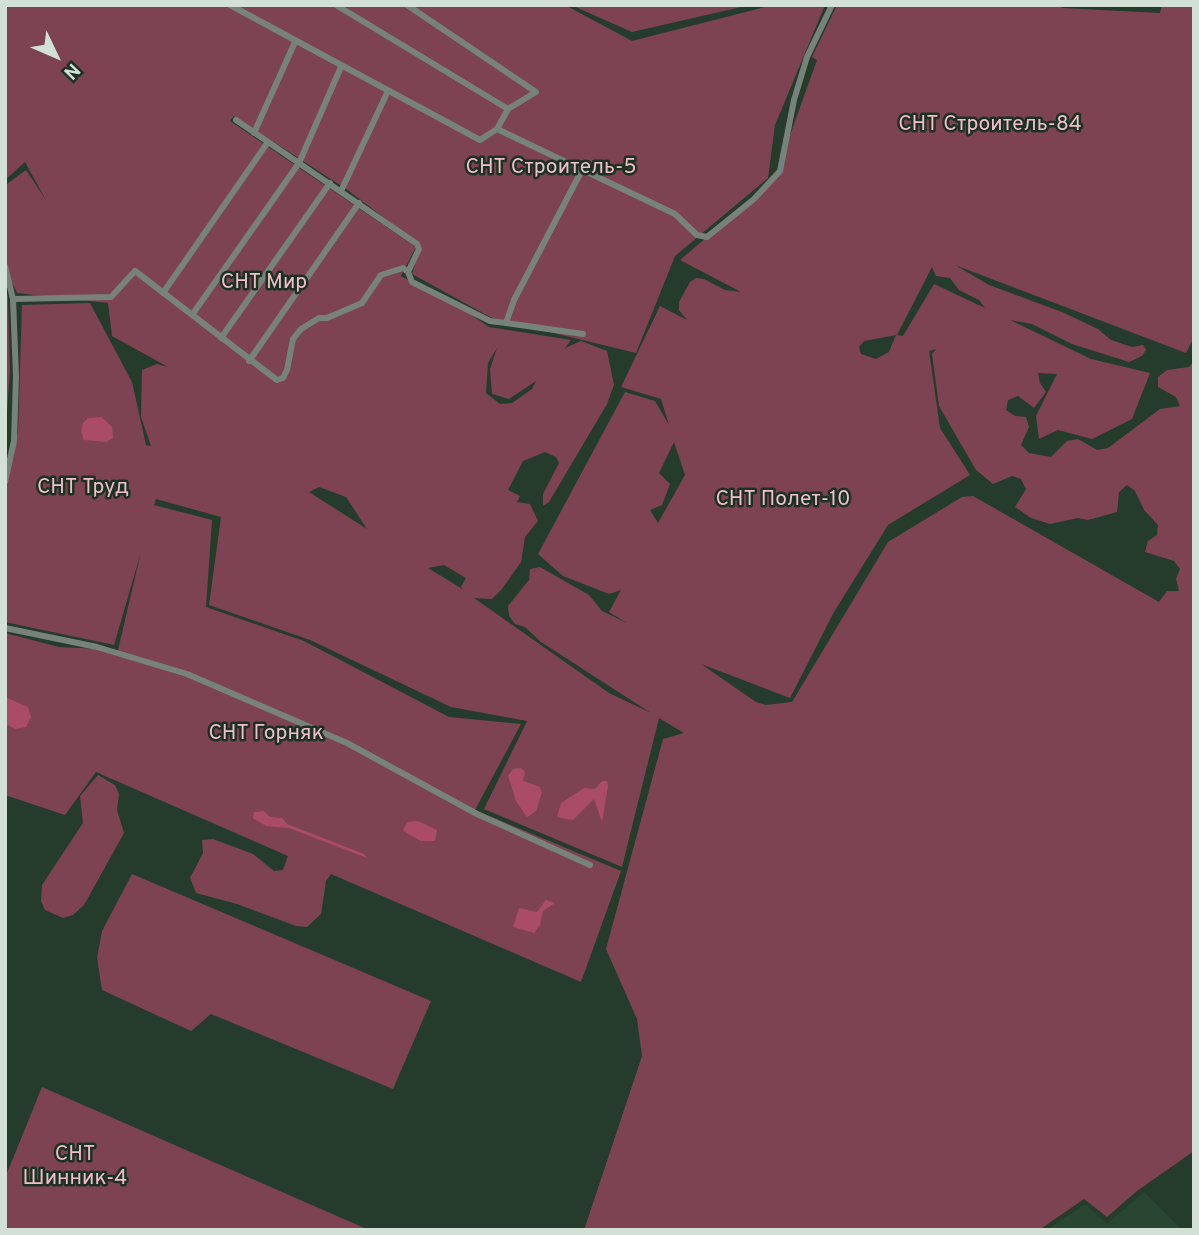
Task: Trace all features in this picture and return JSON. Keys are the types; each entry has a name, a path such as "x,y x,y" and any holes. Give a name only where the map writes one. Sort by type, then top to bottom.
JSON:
{"street":[{"path":"230,5 341,67 480,139 498,129 508,109 537,92 407,5"},
{"path":"336,5 508,109"},
{"path":"498,129 675,214 697,235 707,237 754,199 780,171 794,100 807,57 832,5"},
{"path":"254,133 295,42"},
{"path":"192,315 299,163 341,67"},
{"path":"342,189 388,91"},
{"path":"236,120 342,189 417,244 419,249 408,272"},
{"path":"163,293 268,142"},
{"path":"506,323 514,300 582,170"},
{"path":"221,338 330,183"},
{"path":"249,361 359,203"},
{"path":"5,266 13,299 15,422 5,482"},
{"path":"13,299 111,297 135,271 277,380 283,378 293,339 301,329 319,318 327,318 362,303 381,275 403,268 412,282 490,321 583,334"},
{"path":"5,628 97,647 187,674 347,743 477,814 590,865"}],"shaded area":[{"path":"102,417 112,427 113,438 106,442 84,440 81,432 83,423 88,418"},
{"path":"5,697 28,707 31,717 26,727 16,729 5,724"},
{"path":"521,768 525,772 523,781 540,787 542,792 536,811 527,817 516,801 508,776 513,769"},
{"path":"602,781 607,781 608,786 602,822 594,799 573,820 557,817 561,803 584,788 595,789"},
{"path":"264,811 270,817 282,818 287,824 364,854 367,858 289,828 266,826 253,818 254,812"},
{"path":"418,821 437,830 435,841 421,841 403,831 407,822"},
{"path":"546,900 555,903 543,911 540,925 534,933 513,927 519,908 537,912"},
{"path":"1144,1192 1182,1230 1047,1230 1085,1204 1107,1224"}],"green space":[{"path":"5,5 565,5 632,41 773,5 825,5 775,125 768,178 675,256 636,353 492,318 412,274 421,246 349,191 234,116 230,121 416,247 401,276 463,309 489,327 571,340 565,348 581,341 607,351 614,385 607,404 549,502 543,506 543,494 559,463 556,457 545,452 523,461 508,490 520,496 517,502 530,504 538,521 525,537 521,562 502,589 492,599 474,598 609,693 651,713 541,642 525,627 515,624 509,616 508,606 529,580 530,569 540,567 589,595 602,611 627,623 609,612 621,590 609,594 563,576 538,554 625,392 655,401 669,425 661,399 621,387 660,306 687,320 679,310 679,302 690,282 696,278 704,279 725,290 741,292 680,260 774,180 817,60 812,57 837,5 1059,5 1062,8 1160,13 1162,5 1194,5 1194,337 1186,353 955,265 989,285 1062,312 1098,329 1111,340 1132,347 1143,345 1146,350 1142,356 1129,362 1072,344 1032,324 1010,320 1091,359 1150,373 1132,419 1092,439 1058,430 1039,439 1036,416 1057,374 1038,373 1046,392 1034,408 1018,396 1008,400 1006,410 1015,416 1026,417 1029,427 1021,445 1029,453 1051,457 1067,441 1078,439 1097,450 1108,448 1160,409 1180,406 1176,397 1158,387 1158,377 1167,370 1189,367 1194,361 1194,1151 1137,1191 1107,1217 1084,1199 1039,1230 584,1230 642,1056 637,1019 606,949 663,739 684,733 659,718 622,867 484,809 527,721 451,707 310,640 209,605 221,517 156,499 154,505 212,520 206,607 304,641 449,717 521,724 475,810 621,871 581,982 331,874 326,881 321,914 307,927 296,926 237,904 196,893 190,878 203,853 202,840 213,839 253,854 274,871 283,870 288,856 96,772 65,815 5,795 5,633 59,647 118,650 141,552 114,645 5,622 5,495 18,432 22,305 90,303 132,382 146,445 151,446 141,417 142,370 157,364 168,367 112,336 108,303 17,293 5,268 5,182 7,184 26,170 46,200 25,162 5,180","holes":["932,267 936,276 950,278 959,290 979,300 985,308 934,284 903,336 897,335","896,335 889,352 876,359 861,354 859,347 864,341","497,348 490,369 492,394 509,399 536,381 532,389 512,403 500,404 486,393 488,363","936,349 932,354 939,406 976,470 993,484 1012,476 1021,479 1026,489 1015,507 1031,518 1050,524 1078,518 1088,520 1117,512 1119,492 1127,485 1135,491 1144,510 1158,525 1157,535 1148,541 1145,552 1174,561 1180,569 1176,579 1179,591 1167,591 1159,602 973,496 962,497 888,542 792,702 766,705 756,702 701,664 790,698 834,612 888,525 970,475 940,428 929,351","674,442 685,475 658,523 650,510 662,505 670,484 659,473","319,487 346,497 367,529 309,492","444,565 466,578 461,587 464,590 428,568"]},
{"path":"571,5 750,5 632,32"},
{"path":"5,287 8,297 10,371 5,438"},
{"path":"98,775 115,785 119,794 117,810 124,833 84,905 73,915 63,918 45,910 41,901 42,885 83,823 80,796"},
{"path":"132,874 431,1001 393,1089 211,1014 191,1031 102,990 97,958 102,931"},
{"name":"СНТ Шинник-4","path":"42,1087 369,1230 5,1230 5,1178"}],"park label":[{"name":"СНТ Строитель-84","path":"990,126"},
{"name":"СНТ Строитель-5","path":"551,169"},
{"name":"СНТ Мир","path":"264,284"},
{"name":"СНТ Труд","path":"83,489"},
{"name":"СНТ Полет-10","path":"783,501"},
{"name":"СНТ Горняк","path":"266,735"}]}
